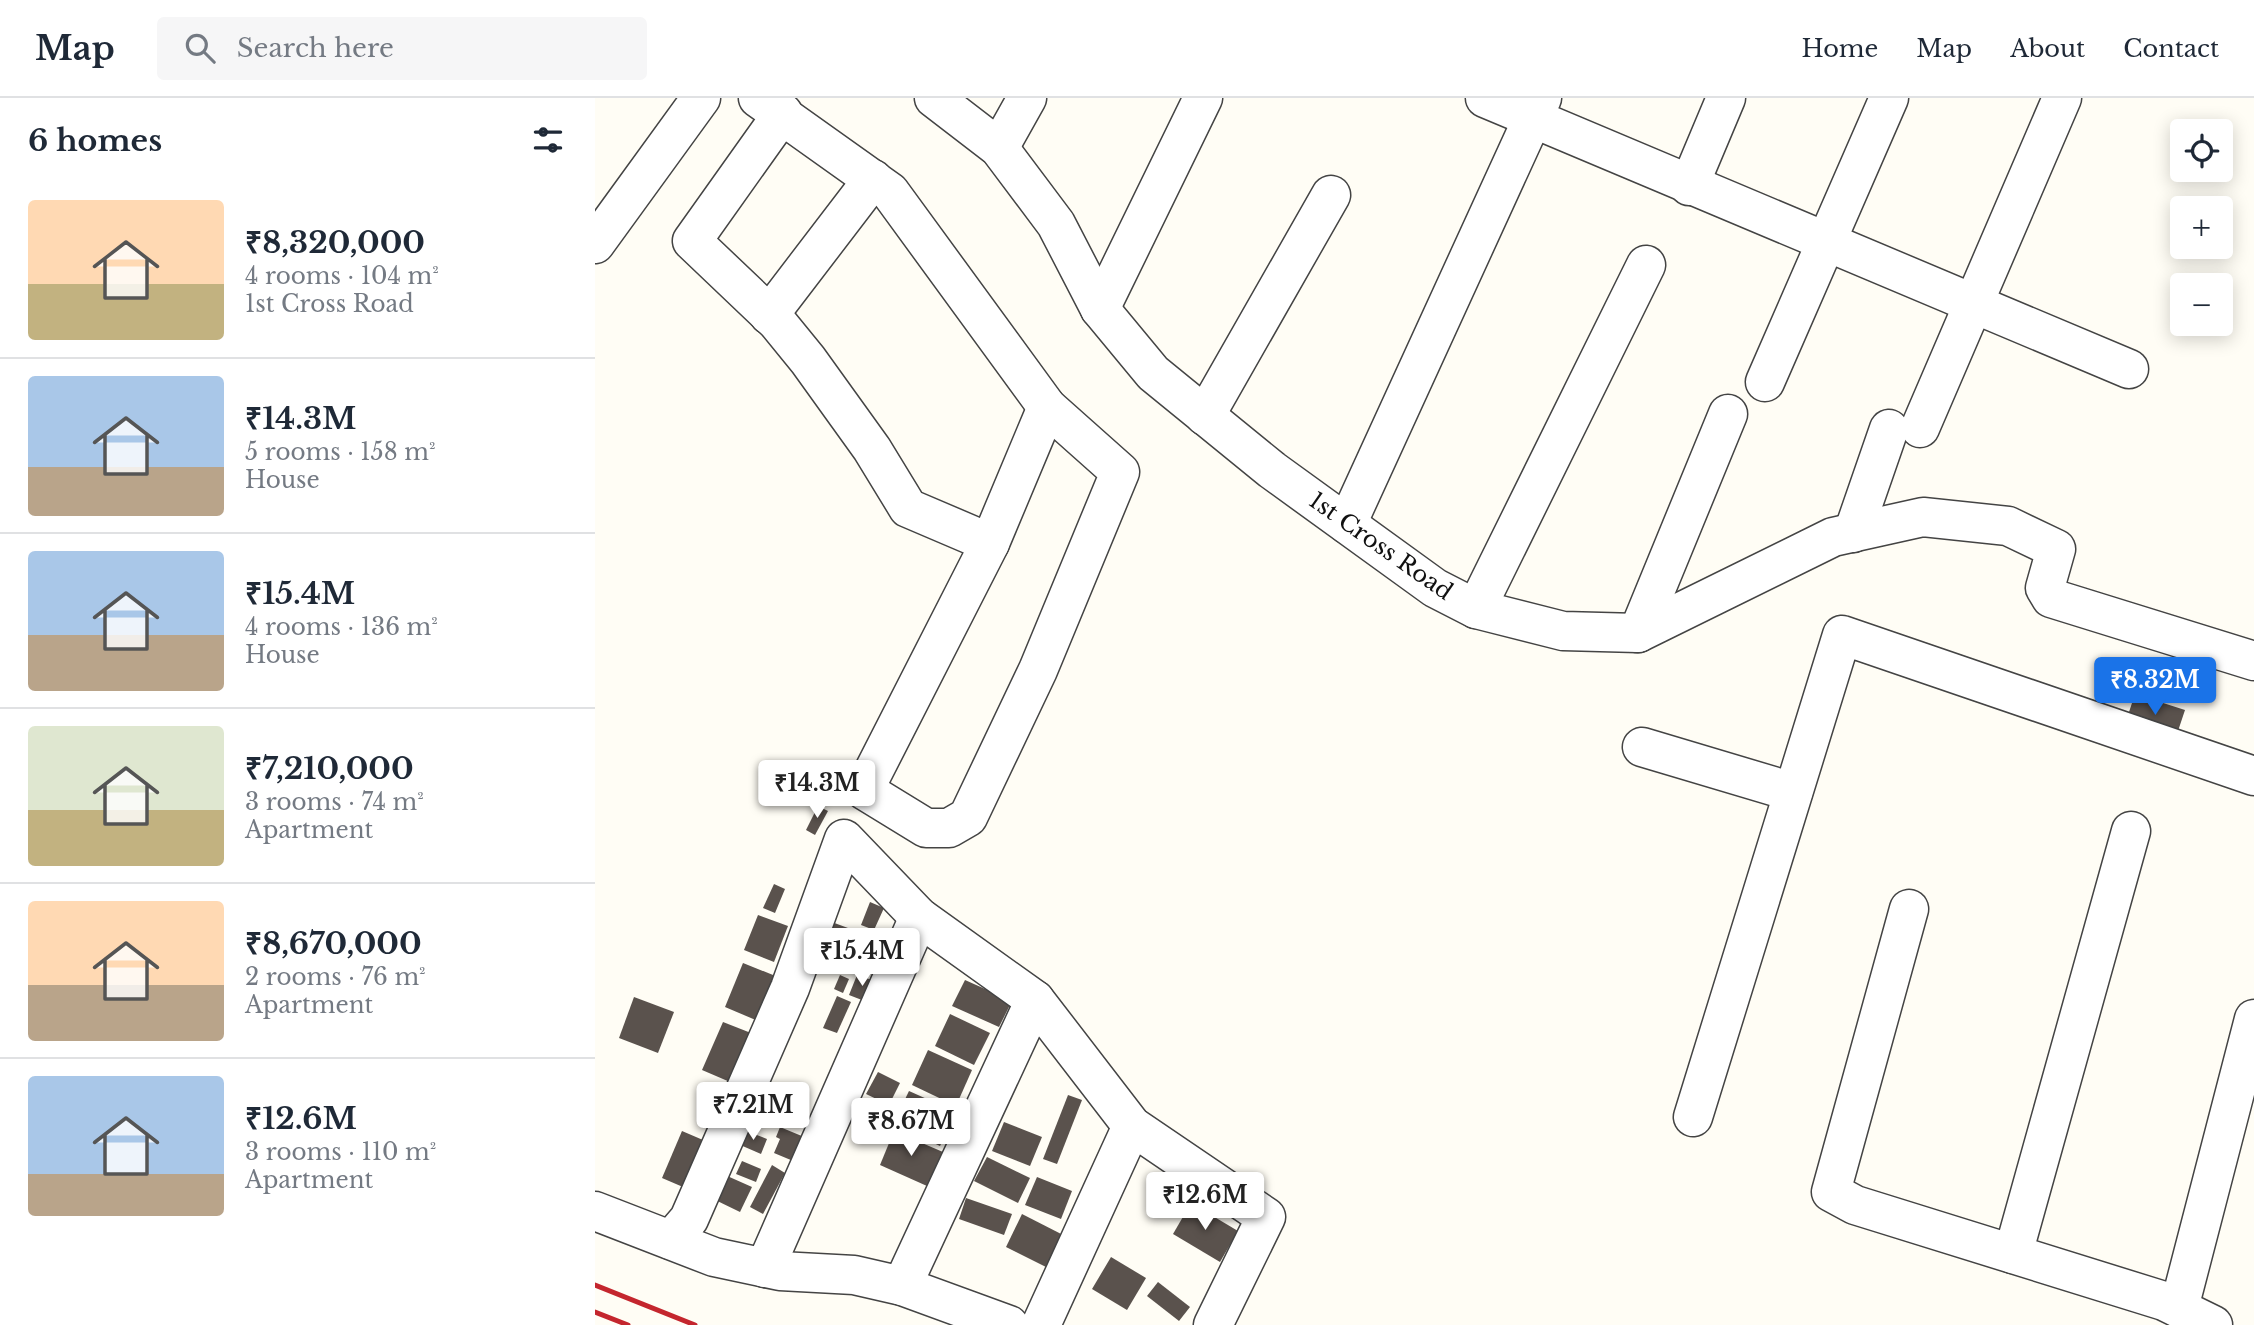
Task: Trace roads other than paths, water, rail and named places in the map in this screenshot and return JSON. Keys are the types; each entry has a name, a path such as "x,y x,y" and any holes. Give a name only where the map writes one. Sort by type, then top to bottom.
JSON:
{"street":[{"path":"595,244 701,98"},
{"name":"1st Cross Road","path":"934,98 999,148 1056,224 1100,309 1153,373 1272,470 1435,588 1476,609 1563,631 1638,633 1833,537 1923,517 2008,526 2056,549 2045,588 2051,598 2254,661"},
{"path":"999,148 1027,98"},
{"path":"1100,309 1203,98"},
{"path":"1485,98 1537,109 1689,186 2129,369"},
{"path":"1689,186 1726,98"},
{"path":"1765,382 1889,98"},
{"path":"1853,533 1904,428 1973,304 2062,98"},
{"path":"990,542 908,508 864,438 808,360 769,315 692,240 771,106 890,192 1047,407 1120,472 1038,670 968,817 949,828 926,828 864,790 990,542 1047,407"},
{"path":"1347,524 1537,109"},
{"path":"769,315 873,179"},
{"path":"1205,416 1331,195"},
{"path":"1476,609 1646,265"},
{"path":"1638,633 1728,414"},
{"path":"1693,1117 1842,635 2254,776"},
{"path":"1641,747 1793,792"},
{"path":"2013,1254 2131,831"},
{"path":"671,1240 689,1219 790,988 844,839 919,917 1035,1000 1132,1126 1266,1217 1213,1325"},
{"path":"1909,909 1831,1192 1855,1205 2179,1308 2213,1325"},
{"path":"765,1268 919,917"},
{"path":"902,1286 1035,1000"},
{"path":"2179,1308 2254,1019"},
{"path":"1041,1325 1132,1126"},
{"path":"595,1211 714,1257 765,1268 854,1275 902,1286 1009,1325"}],"railway":[{"path":"595,1285 695,1325"},
{"path":"595,1312 628,1325"}]}
